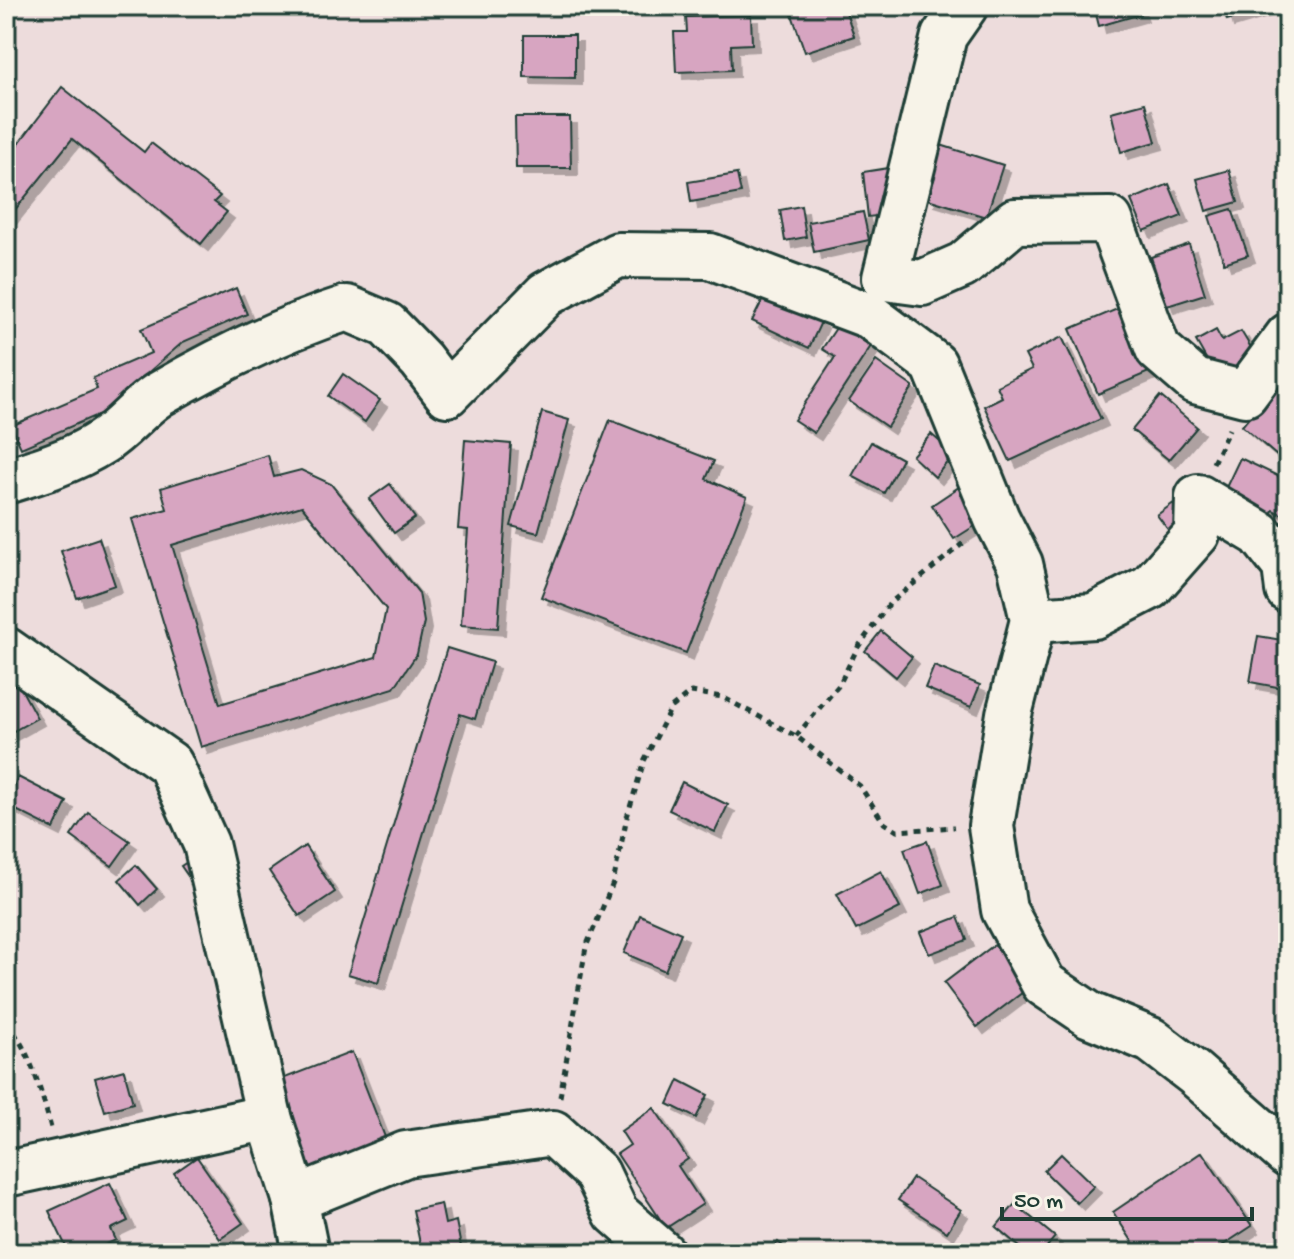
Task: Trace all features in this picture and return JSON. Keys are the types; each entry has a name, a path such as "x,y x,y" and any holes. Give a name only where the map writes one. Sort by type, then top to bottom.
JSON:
{"street":[{"path":"878,297 944,36 965,6"},
{"path":"6,481 58,465 104,441 155,397 227,357 303,322 347,308 387,325 421,360 447,394 546,294 618,255 710,256 878,297 922,283 963,265 1015,221 1110,220 1158,349 1195,381 1245,394 1288,336"},
{"path":"878,297 934,364 997,519 1020,564 1033,620 1009,714 991,826 1004,910 1044,984 1090,1015 1151,1040 1288,1155"},
{"path":"1033,620 1094,616 1150,587 1197,534 1198,497 1260,534 1285,566 1288,590"},
{"path":"1288,612 1288,622"},
{"path":"6,650 170,764 206,844 269,1117 295,1199 306,1253"},
{"path":"6,1174 269,1117"},
{"path":"295,1199 406,1154 553,1133 597,1173 616,1213 662,1253"}],"path":[{"path":"1198,497 1245,394"},
{"path":"796,736 839,685 858,647 890,603 997,519"},
{"path":"553,1133 569,1058 586,947 613,883 627,817 644,761 671,708 691,692 722,697 796,736 860,786 884,823 897,831 991,826"},
{"path":"6,1024 15,1032 42,1094 60,1162"}],"building":[{"path":"789,6 844,6 854,36 805,52"},
{"path":"1094,6 1138,6 1141,14 1099,26"},
{"path":"1223,6 1270,6 1271,7 1227,20"},
{"path":"751,15 752,44 731,45 732,70 676,72 674,32 687,32 686,17"},
{"path":"524,35 575,35 575,78 524,77"},
{"path":"62,87 144,152 151,143 220,196 214,202 227,212 201,244 72,139 6,221 6,160"},
{"path":"1145,103 1156,142 1121,152 1111,112"},
{"path":"515,117 570,117 571,168 516,168"},
{"path":"928,141 1003,165 986,217 928,199 935,177 918,172"},
{"path":"889,168 894,214 868,217 863,172"},
{"path":"1229,170 1238,202 1206,211 1197,179"},
{"path":"737,174 741,193 691,202 688,182"},
{"path":"1169,184 1182,216 1144,231 1131,200"},
{"path":"801,206 806,237 785,241 780,210"},
{"path":"1232,209 1248,255 1224,263 1209,216"},
{"path":"863,212 869,240 814,252 808,222"},
{"path":"1189,244 1205,294 1167,306 1151,257"},
{"path":"236,288 247,314 183,342 102,413 21,448 11,426 97,389 93,378 151,353 141,329"},
{"path":"765,295 821,322 809,348 752,321"},
{"path":"1129,304 1156,369 1098,394 1070,329"},
{"path":"838,325 871,346 814,433 794,420 835,357 822,349"},
{"path":"1216,330 1222,341 1241,331 1256,356 1217,378 1196,341"},
{"path":"1062,337 1101,419 1010,461 984,406 1002,397 997,386 1032,369 1025,355"},
{"path":"876,361 913,387 887,427 849,401"},
{"path":"343,374 380,400 365,422 328,396"},
{"path":"1278,383 1288,391 1288,443 1277,456 1242,426"},
{"path":"1160,396 1197,427 1169,460 1132,430"},
{"path":"542,412 569,420 538,533 511,526"},
{"path":"610,420 714,461 706,479 747,497 686,653 541,597"},
{"path":"931,434 954,454 935,477 912,456"},
{"path":"465,440 511,444 498,628 461,625 468,530 458,529"},
{"path":"871,442 902,459 884,493 852,476"},
{"path":"268,455 274,477 301,470 331,484 419,593 424,622 417,654 394,688 201,747 132,519 167,509 161,488","holes":["302,506 386,609 376,657 220,704 172,545"]},
{"path":"1240,458 1288,481 1288,510 1285,516 1273,510 1267,522 1220,500"},
{"path":"390,484 415,518 394,533 369,499"},
{"path":"959,487 981,522 954,539 932,505"},
{"path":"1175,502 1190,507 1172,535 1157,515"},
{"path":"99,538 115,585 77,598 61,551"},
{"path":"881,631 912,657 896,677 865,651"},
{"path":"1258,636 1288,641 1288,689 1250,682"},
{"path":"447,648 492,662 475,719 460,714 378,983 348,974"},
{"path":"934,666 980,685 971,707 925,688"},
{"path":"12,672 37,718 10,733 6,728 6,675"},
{"path":"18,777 67,802 54,829 6,805"},
{"path":"682,782 728,805 715,832 669,810"},
{"path":"88,812 130,841 112,866 71,836"},
{"path":"927,841 943,885 920,894 904,849"},
{"path":"305,846 335,892 299,916 269,871"},
{"path":"193,858 202,870 190,879 181,866"},
{"path":"136,865 157,889 140,905 119,880"},
{"path":"881,871 900,908 856,930 837,894"},
{"path":"640,915 681,933 665,971 624,953"},
{"path":"958,917 967,940 929,954 920,932"},
{"path":"998,942 1031,986 977,1027 944,983"},
{"path":"352,1052 388,1145 312,1173 277,1081"},
{"path":"124,1070 133,1103 105,1111 95,1078"},
{"path":"679,1080 708,1095 696,1118 668,1104"},
{"path":"654,1108 688,1159 678,1166 703,1204 666,1228 617,1154 630,1145 621,1131"},
{"path":"1202,1152 1252,1226 1211,1253 1140,1253 1113,1212"},
{"path":"1061,1154 1094,1186 1077,1203 1044,1171"},
{"path":"197,1157 243,1223 220,1239 174,1173"},
{"path":"913,1178 961,1210 947,1232 898,1200"},
{"path":"110,1183 128,1221 111,1229 116,1240 87,1253 69,1253 49,1211"},
{"path":"441,1204 445,1224 456,1221 461,1247 422,1253 413,1210"},
{"path":"1015,1204 1055,1237 1042,1253 1027,1253 996,1227"},
{"path":"778,1242 792,1253 769,1253"},
{"path":"758,1244 769,1253 751,1253"}]}
